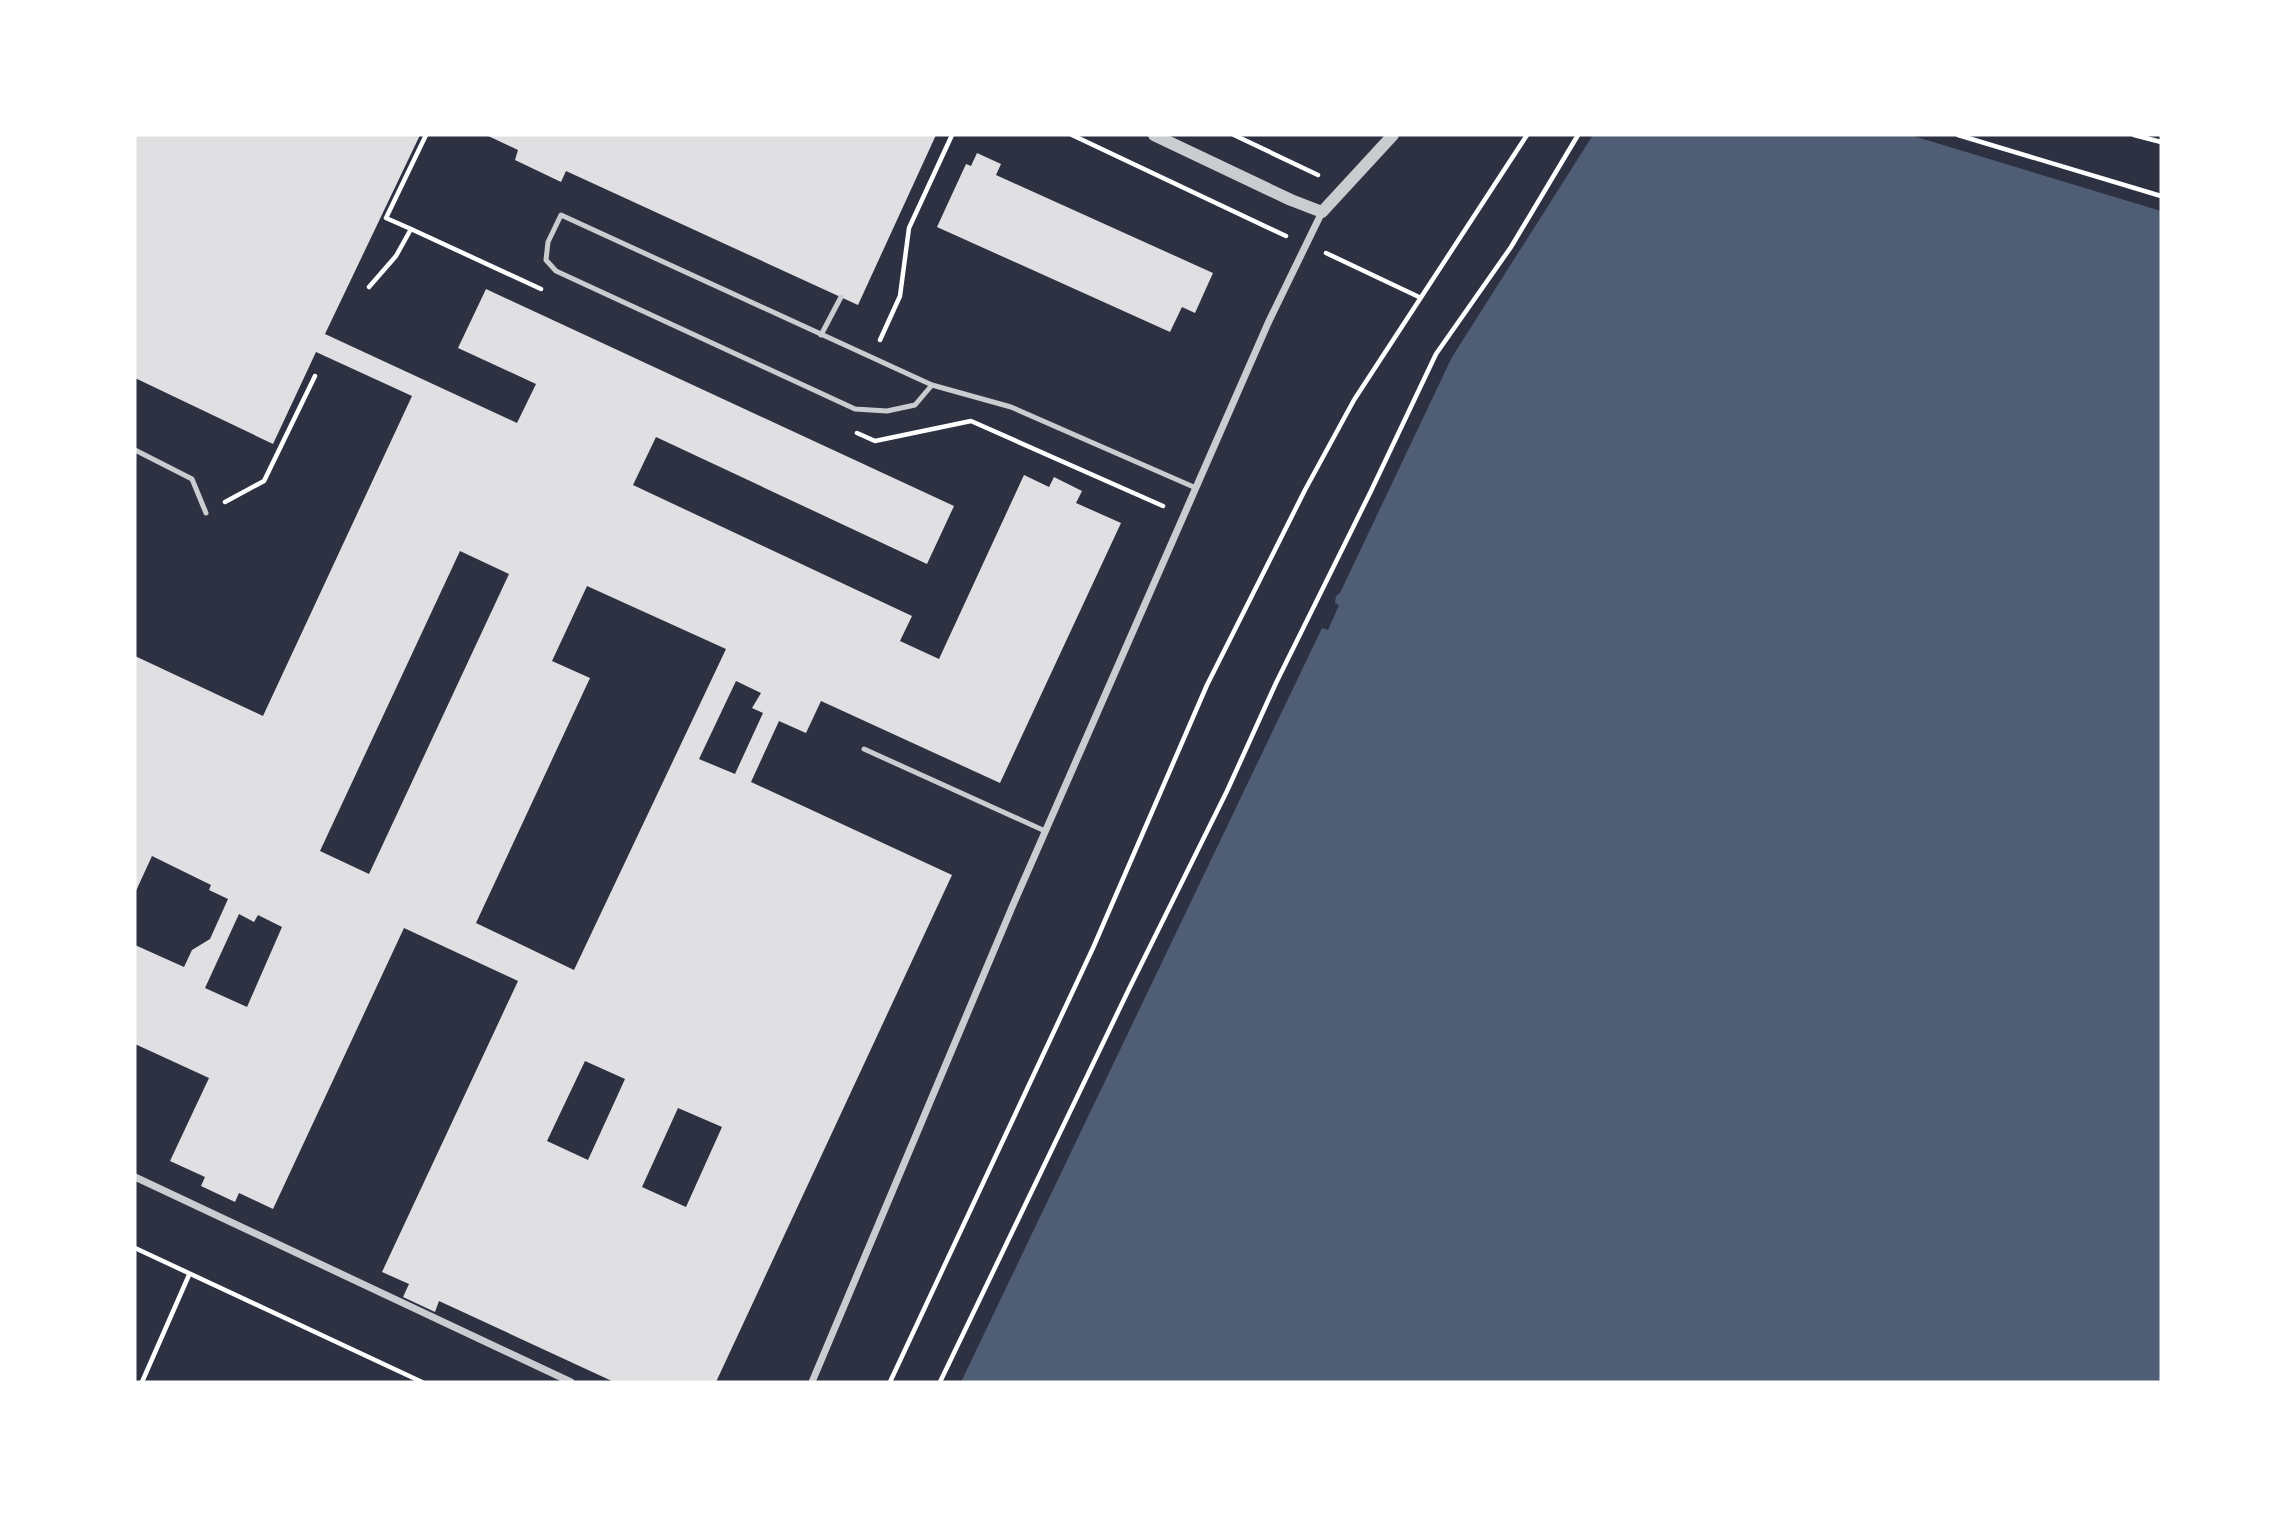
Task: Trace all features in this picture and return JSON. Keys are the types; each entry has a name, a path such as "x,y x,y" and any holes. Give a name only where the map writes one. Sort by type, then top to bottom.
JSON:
{"street":[{"path":"1154,135 1322,212"},
{"path":"812,1382 1045,831 1269,321 1322,212 1393,135"},
{"path":"135,1177 571,1382"}],"lane":[{"path":"932,385 915,405 887,411 855,409 556,271 546,260 548,242 561,215 932,385 1011,407 1196,488"},
{"path":"821,335 841,297"},
{"path":"135,450 192,479 206,513"},
{"path":"864,749 1045,831"}],"path":[{"path":"369,286 396,256 411,229 386,218 426,135"},
{"path":"872,358 900,296 909,228 952,135"},
{"path":"1072,135 1419,297"},
{"path":"1238,135 1318,175"},
{"path":"890,1382 1093,948 1213,673 1304,490 1348,411 1419,297 1527,135"},
{"path":"940,1382 1436,354 1511,247 1578,135"},
{"path":"1958,135 2161,196"},
{"path":"2134,135 2161,142"},
{"path":"206,513 264,481 315,376"},
{"path":"135,1248 422,1382"},
{"path":"142,1382 190,1275"}],"water":[{"path":"1593,135 1910,135 2161,211 2161,1382 961,1382 1322,628 1328,630 1339,605 1335,603 1336,596 1340,593 1452,357"}],"building":[{"path":"135,135 420,135 325,334 517,423 536,384 458,348 486,289 954,506 927,564 656,437 633,485 912,616 900,641 939,659 1024,475 1049,487 1054,477 1082,491 1076,503 1121,523 1000,783 821,701 806,733 779,721 751,782 952,875 716,1382 614,1382 439,1301 435,1312 403,1297 409,1284 382,1272 518,981 404,928 273,1209 239,1193 235,1202 201,1186 205,1177 170,1161 209,1078 135,1044 135,945 184,967 192,950 210,939 228,899 209,890 211,885 152,856 135,893 135,656 263,716 412,396 316,352 273,444 135,378","holes":["460,551 509,574 369,874 320,851","587,586 726,649 574,970 476,923 590,678 552,661","736,681 761,693 752,708 763,713 735,774 699,759","239,914 254,922 258,915 282,927 247,1007 205,988","585,1061 625,1079 588,1160 547,1141","678,1108 722,1127 686,1207 642,1187"]},
{"path":"486,135 936,135 858,305 566,171 561,182 515,160 518,150"},
{"path":"977,153 1001,164 996,175 1213,273 1195,313 1182,307 1170,332 937,227 966,164 971,166"}]}
